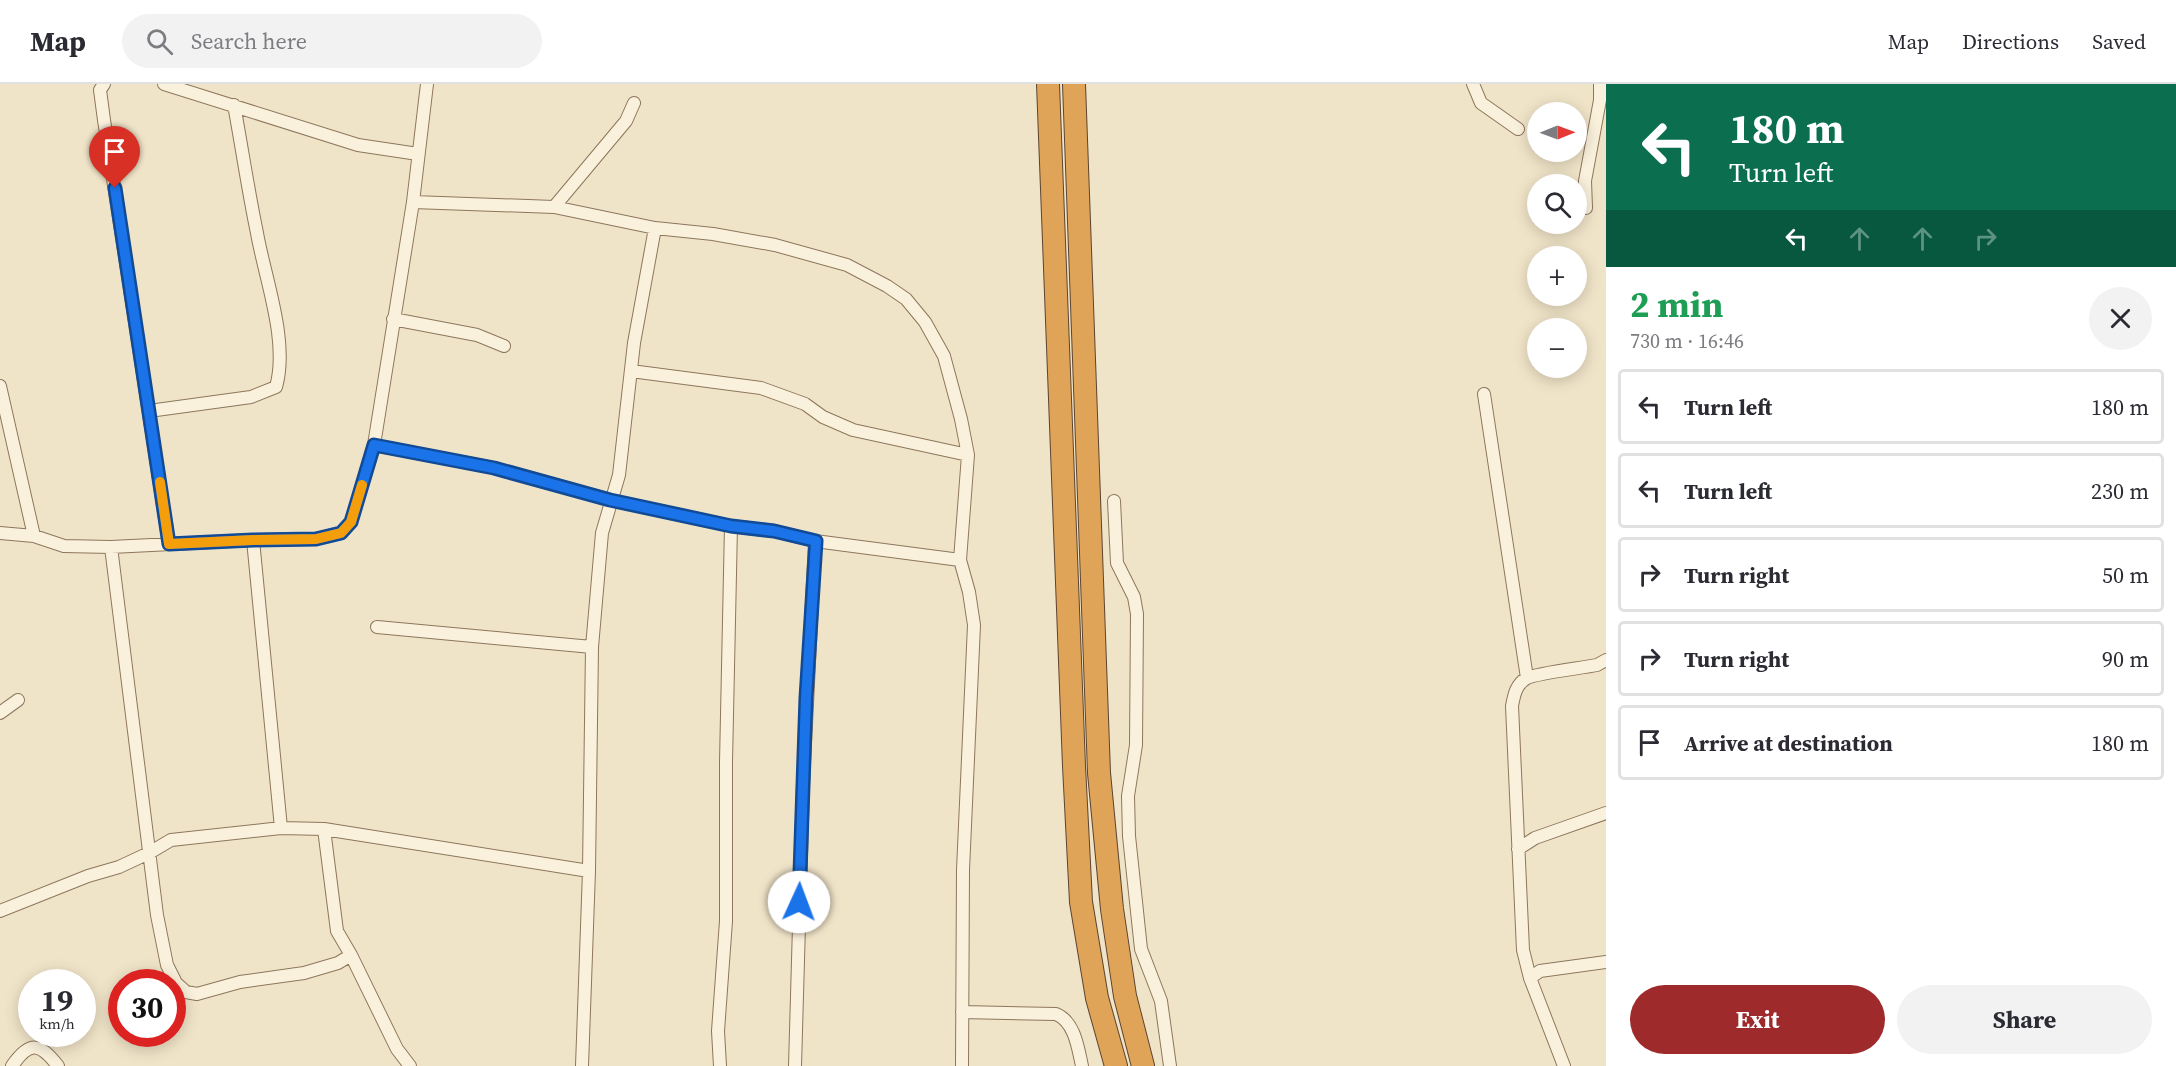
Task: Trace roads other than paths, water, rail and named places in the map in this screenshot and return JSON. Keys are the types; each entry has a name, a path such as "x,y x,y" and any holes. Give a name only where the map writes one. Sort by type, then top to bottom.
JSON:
{"highway":[{"path":"1048,84 1074,766 1082,902 1097,998 1116,1066"},
{"path":"1074,84 1099,772 1112,909 1125,996 1143,1066"}],"street":[{"path":"104,84 100,90 169,544"},
{"path":"164,84 357,145 418,154"},
{"path":"0,533 34,536 64,546 111,547 316,539 341,533 351,522 374,445 413,202 427,84"},
{"path":"1473,84 1481,103 1518,129"},
{"path":"1586,174 1600,100 1600,84"},
{"path":"554,207 626,121 634,104"},
{"path":"149,411 251,397 276,387 279,375 279,349 272,299 257,234 234,105"},
{"path":"413,202 554,207 655,228 713,234 775,245 847,265 906,299 925,322 944,356 953,384 968,455 960,560 969,592 974,625 963,870 962,1066"},
{"path":"582,1066 589,871 592,647 602,533 619,475 634,342 655,228"},
{"path":"393,319 477,335 504,346"},
{"path":"631,371 761,388 805,404 823,417 853,430 968,455"},
{"path":"0,386 34,536"},
{"path":"1484,394 1527,678"},
{"path":"374,445 494,468 610,500 731,526 774,531 816,541 960,560"},
{"path":"1114,501 1117,563 1134,597 1137,614 1136,745 1128,796 1136,909 1141,949 1161,1001 1170,1066"},
{"path":"720,1066 718,1031 726,921 726,762 731,526"},
{"path":"253,540 281,828"},
{"path":"795,1066 803,785 816,541"},
{"path":"111,547 157,915 167,965 176,983 186,992 197,993 250,980 304,973 338,963 351,955"},
{"path":"376,627 592,647"},
{"path":"1564,1066 1530,978 1523,950 1512,706 1518,686 1527,678 1597,665 1606,660"},
{"path":"0,713 18,700"},
{"path":"1518,849 1534,838 1606,813"},
{"path":"0,911 88,876 119,867 149,854 171,840 281,828 324,829 589,871"},
{"path":"324,829 337,931 397,1049 410,1066"},
{"path":"1530,978 1540,971 1606,962"},
{"path":"962,1012 1056,1014 1063,1017 1069,1022 1082,1066"},
{"path":"12,1066 25,1050 32,1048 46,1052 58,1066"}]}
